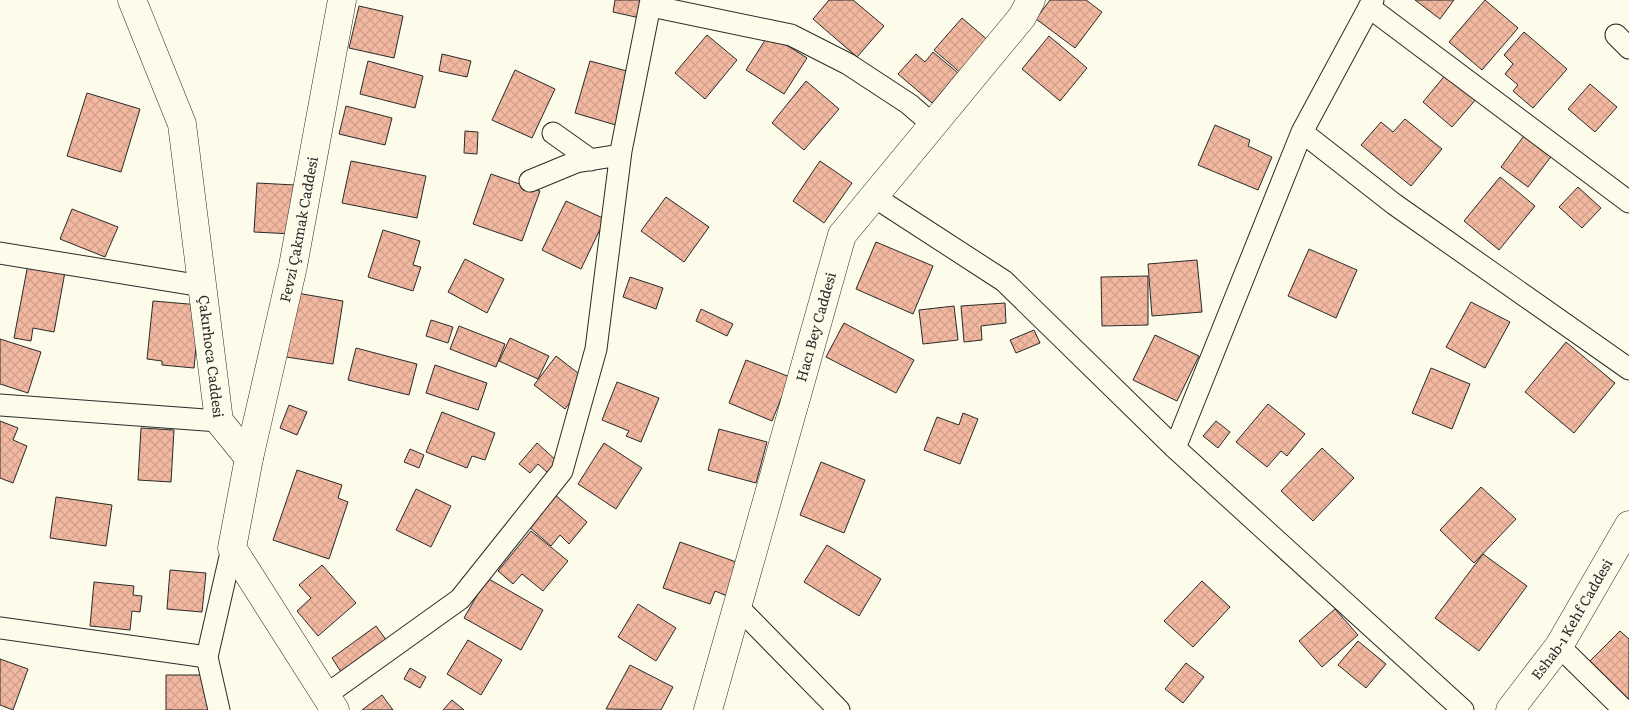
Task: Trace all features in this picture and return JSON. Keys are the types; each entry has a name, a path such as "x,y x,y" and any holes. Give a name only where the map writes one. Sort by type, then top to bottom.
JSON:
{"street":[{"name":"Çakırhoca Caddesi","path":"132,0 182,124 219,421 249,458"},
{"name":"Fevzi Çakmak Caddesi","path":"249,458 293,266 342,0"},
{"name":"Hacı Bey Caddesi","path":"708,710 842,235 1022,17 1031,0"},
{"path":"232,548 330,703 460,599 562,471 596,349 620,155 651,3 791,35 848,64 909,104 932,124"},
{"path":"1176,448 1302,132 1371,3 1629,202"},
{"path":"1302,132 1394,204 1629,369"},
{"path":"553,133 591,160"},
{"path":"530,181 576,162 620,155"},
{"path":"873,196 1004,281 1176,448 1463,710"},
{"path":"0,252 202,286"},
{"path":"0,405 219,421"},
{"path":"219,710 207,657 232,548 249,458"},
{"name":"Eshab-ı Kehf Caddesi","path":"1510,710 1559,646 1629,525"},
{"path":"738,606 839,710"},
{"path":"0,628 207,657"},
{"path":"1559,646 1624,710"}],"building":[{"path":"615,0 643,0 640,18 613,12"},
{"path":"829,0 853,0 884,26 857,57 813,19"},
{"path":"1050,0 1086,0 1102,12 1075,48 1036,19"},
{"path":"1415,0 1454,0 1440,19"},
{"path":"1485,0 1518,28 1482,70 1449,42"},
{"path":"359,6 403,16 394,58 349,48"},
{"path":"962,18 990,42 963,75 934,50"},
{"path":"1524,32 1567,69 1533,108 1513,91 1518,85 1505,74 1513,64 1504,55"},
{"path":"769,34 807,58 784,94 746,70"},
{"path":"707,35 737,60 705,99 675,73"},
{"path":"1049,36 1087,68 1060,101 1022,69"},
{"path":"933,52 958,73 932,103 898,74 916,54 925,62"},
{"path":"442,54 471,61 467,77 439,71"},
{"path":"368,61 423,76 415,108 360,94"},
{"path":"590,61 634,73 619,126 575,113"},
{"path":"515,70 555,89 532,138 492,120"},
{"path":"1447,73 1477,98 1452,127 1423,102"},
{"path":"806,81 839,109 804,150 772,123"},
{"path":"1590,84 1617,107 1595,132 1568,109"},
{"path":"87,93 140,109 121,172 67,156"},
{"path":"346,106 392,118 385,145 339,134"},
{"path":"1405,119 1442,149 1411,186 1361,145 1381,122 1393,132"},
{"path":"1215,125 1250,140 1248,146 1272,157 1258,190 1198,165"},
{"path":"465,131 478,132 477,154 464,153"},
{"path":"1526,133 1553,154 1528,187 1501,167"},
{"path":"351,161 426,176 417,218 342,203"},
{"path":"820,161 852,183 824,223 793,201"},
{"path":"491,174 540,191 522,241 473,224"},
{"path":"1500,177 1535,206 1499,250 1464,221"},
{"path":"257,183 295,185 292,234 254,232"},
{"path":"1578,187 1601,208 1582,228 1559,207"},
{"path":"666,197 709,227 684,262 641,231"},
{"path":"566,201 605,219 581,269 542,250"},
{"path":"72,209 118,227 105,257 60,239"},
{"path":"383,230 420,241 413,265 421,267 413,291 368,277"},
{"path":"876,242 933,266 913,314 856,289"},
{"path":"1309,249 1357,270 1336,318 1288,296"},
{"path":"465,259 504,279 487,313 448,292"},
{"path":"1197,260 1202,312 1152,316 1148,264"},
{"path":"28,264 65,272 54,332 33,328 31,341 14,338"},
{"path":"1148,276 1148,325 1102,326 1101,277"},
{"path":"630,277 663,288 656,309 623,297"},
{"path":"297,293 343,301 333,364 286,357"},
{"path":"153,301 200,305 194,368 162,365 162,361 147,359"},
{"path":"1471,302 1510,322 1485,368 1446,347"},
{"path":"1005,303 1006,323 981,326 982,340 964,342 961,306"},
{"path":"954,306 958,340 923,344 919,310"},
{"path":"701,309 733,324 727,336 696,321"},
{"path":"431,320 453,327 448,343 426,336"},
{"path":"844,323 914,360 896,393 826,357"},
{"path":"459,326 505,344 496,367 450,349"},
{"path":"1034,330 1040,343 1016,353 1010,340"},
{"path":"1155,335 1199,356 1177,401 1133,380"},
{"path":"510,338 549,356 538,379 499,361"},
{"path":"0,339 41,352 28,393 0,384"},
{"path":"1566,342 1615,383 1574,433 1525,392"},
{"path":"356,348 417,364 409,395 348,380"},
{"path":"556,356 587,380 565,409 534,385"},
{"path":"746,360 790,377 772,421 729,403"},
{"path":"435,365 487,383 478,410 426,393"},
{"path":"1431,368 1470,384 1452,429 1412,413"},
{"path":"617,382 659,398 641,442 626,436 629,431 602,420"},
{"path":"1268,404 1305,434 1287,456 1281,451 1267,467 1236,442"},
{"path":"289,405 307,412 297,435 280,428"},
{"path":"442,412 495,433 485,460 472,456 467,468 426,452"},
{"path":"963,413 978,419 960,464 924,450 937,417 959,425"},
{"path":"0,421 18,428 13,440 27,446 13,483 0,478"},
{"path":"1216,421 1230,432 1218,448 1203,436"},
{"path":"141,428 174,430 171,482 138,480"},
{"path":"719,429 767,442 756,483 708,470"},
{"path":"537,443 558,462 548,473 538,464 530,473 519,464"},
{"path":"604,443 642,468 616,509 578,484"},
{"path":"1322,448 1354,478 1313,521 1281,491"},
{"path":"410,449 424,455 419,468 404,462"},
{"path":"821,462 865,480 844,533 800,515"},
{"path":"297,470 342,485 338,498 348,502 329,559 273,540"},
{"path":"1481,487 1516,519 1474,563 1440,530"},
{"path":"416,489 451,506 431,547 396,530"},
{"path":"554,494 587,522 569,544 560,535 551,546 527,525"},
{"path":"56,497 112,505 106,546 50,538"},
{"path":"531,531 568,561 543,591 522,574 513,584 498,571"},
{"path":"680,542 739,563 727,596 715,591 710,604 663,588"},
{"path":"827,545 881,579 859,616 804,582"},
{"path":"1483,554 1527,586 1479,651 1435,618"},
{"path":"322,565 356,603 318,636 297,611 311,598 299,585"},
{"path":"170,570 206,573 202,612 167,609"},
{"path":"487,578 543,610 521,650 464,618"},
{"path":"1202,581 1230,607 1193,647 1164,621"},
{"path":"94,582 134,586 133,595 142,596 140,612 132,611 130,630 90,626"},
{"path":"638,604 676,628 656,661 618,637"},
{"path":"1335,609 1358,635 1322,667 1299,641"},
{"path":"376,626 390,645 345,678 332,658"},
{"path":"1620,631 1629,639 1629,700 1589,662"},
{"path":"468,640 502,660 481,695 447,674"},
{"path":"1358,641 1386,664 1366,688 1338,665"},
{"path":"0,659 28,669 13,710 0,705"},
{"path":"1186,663 1204,677 1183,703 1165,689"},
{"path":"630,665 673,687 661,710 606,709"},
{"path":"410,668 426,677 420,688 404,679"},
{"path":"166,675 208,675 208,710 166,710"},
{"path":"382,695 393,710 362,710"},
{"path":"452,700 464,710 443,710"}]}
